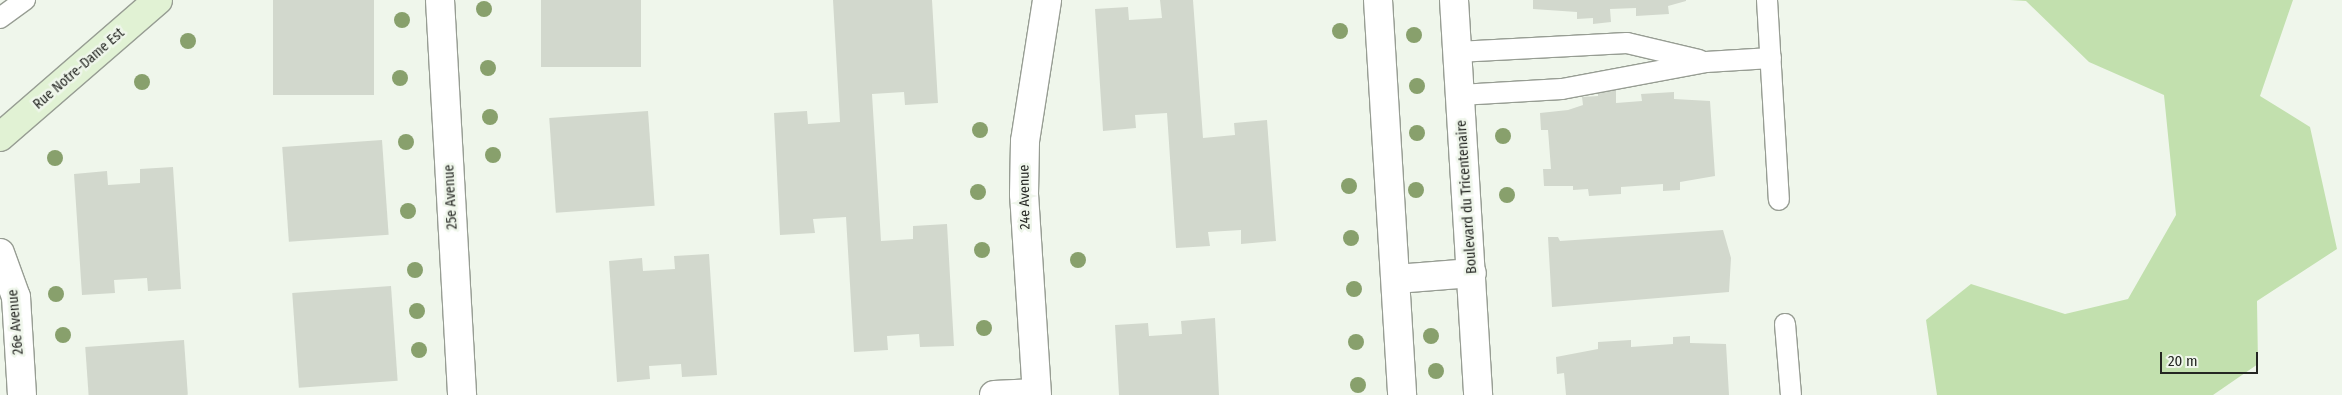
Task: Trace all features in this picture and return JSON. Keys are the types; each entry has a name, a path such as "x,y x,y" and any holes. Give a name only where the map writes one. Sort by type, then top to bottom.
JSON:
{"main road":[{"name":"Rue Notre-Dame Est","path":"0,138 158,0"}],"street":[{"name":"25e Avenue","path":"440,0 462,395"},
{"name":"24e Avenue","path":"1037,394 1024,194 1025,141 1047,0"},
{"path":"1378,0 1402,395"},
{"name":"Boulevard du Tricentenaire","path":"1454,0 1478,395"},
{"name":"26e Avenue","path":"0,252 16,298 22,395"},
{"path":"1396,279 1472,273"},
{"path":"994,395 1037,394"}],"lane":[{"path":"0,18 25,0"},
{"path":"1767,0 1779,200"},
{"path":"1457,52 1627,43 1706,62"},
{"path":"1460,95 1562,89 1706,62 1770,58"},
{"path":"1785,324 1791,395"}],"green space":[{"path":"2010,0 2293,0 2260,96 2310,127 2337,249 2257,301 2258,364 2213,395 1937,395 1926,320 1971,284 2065,314 2128,299 2176,215 2164,95 2089,62 2026,1"}],"building":[{"path":"273,0 374,0 374,95 273,95"},
{"path":"541,0 641,0 641,67 541,67"},
{"path":"833,0 932,0 938,103 905,105 904,92 872,94 881,241 913,239 913,226 947,224 954,346 920,347 919,334 887,336 888,350 854,352 846,217 813,219 815,233 780,235 774,113 807,111 808,124 840,122"},
{"path":"1160,0 1193,0 1203,138 1235,135 1234,123 1267,120 1276,241 1241,244 1241,230 1208,232 1210,246 1176,248 1167,113 1135,115 1136,128 1103,131 1095,9 1128,7 1129,20 1162,18"},
{"path":"1533,0 1686,1 1668,6 1669,14 1636,16 1636,8 1610,9 1611,22 1593,24 1593,18 1577,19 1577,12 1533,9"},
{"path":"1616,90 1616,103 1642,101 1641,94 1674,92 1674,99 1710,101 1715,176 1680,182 1680,190 1663,191 1663,184 1621,187 1621,194 1589,196 1588,189 1573,190 1573,186 1544,186 1543,169 1551,169 1548,130 1541,130 1540,113 1568,110 1583,105 1582,97 1598,96 1598,91"},
{"path":"648,111 655,206 556,213 549,118"},
{"path":"382,140 389,235 289,242 282,147"},
{"path":"173,167 181,289 148,291 147,278 114,280 115,293 82,295 74,174 107,171 108,185 140,183 140,169"},
{"path":"1723,230 1731,258 1729,292 1552,307 1548,237 1558,237 1560,241"},
{"path":"709,254 717,375 682,377 681,364 649,366 650,379 617,382 609,261 642,258 643,271 675,269 674,256"},
{"path":"391,286 398,381 299,388 292,293"},
{"path":"1215,318 1219,395 1119,395 1115,325 1148,323 1149,336 1182,334 1181,321"},
{"path":"1690,336 1690,343 1726,344 1729,395 1566,395 1564,373 1557,374 1556,357 1598,349 1598,342 1631,340 1631,347 1673,344 1673,337"},
{"path":"184,340 188,395 89,395 85,347"}]}
